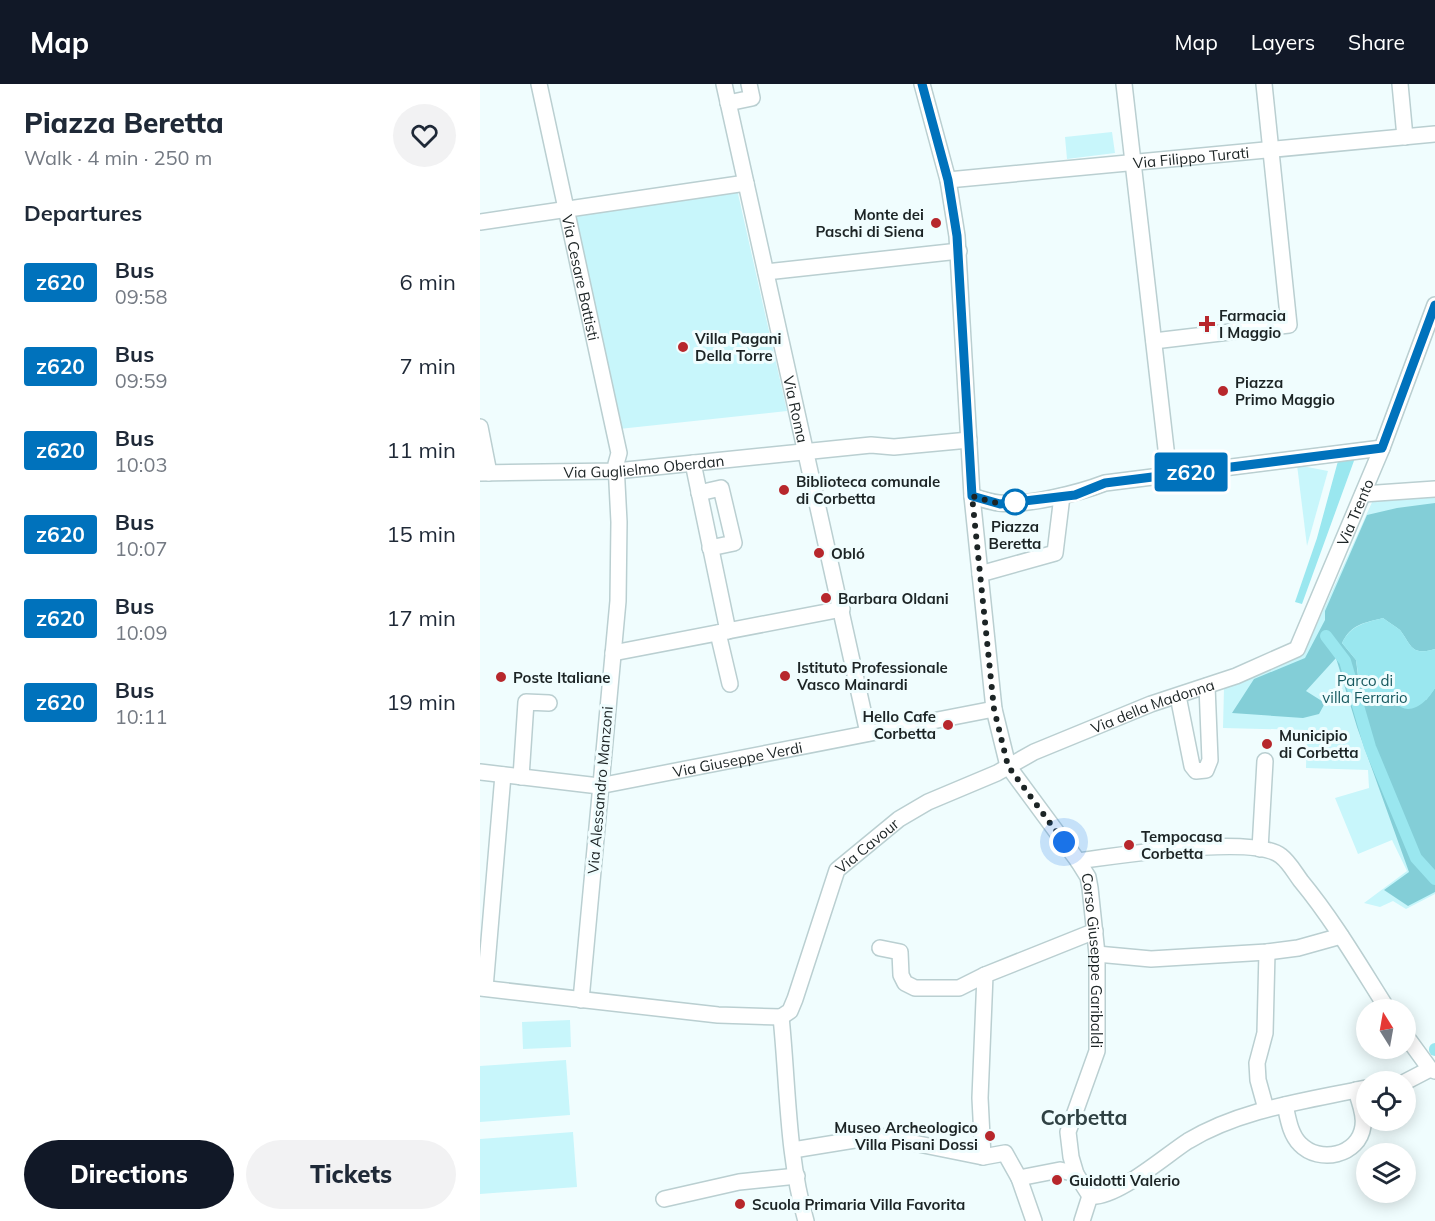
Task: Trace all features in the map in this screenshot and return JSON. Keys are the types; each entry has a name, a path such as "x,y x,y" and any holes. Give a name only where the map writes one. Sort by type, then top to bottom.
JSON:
{"street":[{"name":"Via Cesare Battisti","path":"539,84 618,438 616,471"},
{"name":"Via Roma","path":"724,84 868,734"},
{"path":"728,103 752,98 749,84"},
{"path":"922,84 948,180 959,251 972,496 994,709 1008,766"},
{"path":"1124,84 1169,475"},
{"path":"1154,341 1289,326 1264,84"},
{"path":"1400,84 1405,137"},
{"name":"Via Filippo Turati","path":"948,180 1133,160 1435,134"},
{"path":"480,222 746,183"},
{"path":"766,273 959,251"},
{"name":"Via Trento","path":"1297,649 1382,448 1435,305"},
{"path":"480,427 485,473"},
{"name":"Via Guglielmo Oberdan","path":"485,473 616,471 871,445 894,447 969,440"},
{"path":"972,496 1000,504 1075,495 1105,483 1382,448"},
{"path":"693,463 710,548 730,684"},
{"name":"Via Alessandro Manzoni","path":"581,1000 599,786 614,653 619,522 616,471"},
{"path":"699,493 721,488 734,543 710,548"},
{"path":"1363,494 1435,489"},
{"path":"980,574 1055,553 1062,496"},
{"path":"614,653 842,609"},
{"name":"Via della Madonna","path":"1008,766 1101,724 1207,686 1297,649"},
{"path":"1178,696 1192,766 1196,771 1206,770 1210,760 1207,686"},
{"path":"521,777 526,702 549,703"},
{"name":"Via Giuseppe Verdi","path":"480,772 599,786 994,709"},
{"path":"1260,849 1265,760"},
{"name":"Corso Giuseppe Garibaldi","path":"1008,766 1088,877 1097,954 1097,1051 1068,1132 1076,1174 1096,1196"},
{"name":"Via Cavour","path":"782,1017 790,1011 795,999 837,870 899,819 928,802 1008,766"},
{"path":"503,775 482,988 718,1015 782,1017 796,1176 806,1221"},
{"path":"1078,861 1162,850 1233,847 1260,849 1281,855 1341,936 1381,999"},
{"path":"880,948 900,952 901,975 905,983 915,988 959,988 985,975 1095,932"},
{"path":"1097,954 1151,959 1267,952 1298,948 1341,936"},
{"path":"1266,1109 1258,1080 1257,1063 1265,1033 1267,952"},
{"path":"983,1157 980,1098 985,975"},
{"path":"1416,1049 1433,1070 1416,1077"},
{"path":"1082,1221 1096,1196 1144,1173 1212,1127 1266,1109 1356,1090"},
{"path":"1285,1105 1291,1128 1298,1142 1306,1150 1326,1156 1340,1154 1350,1148 1361,1131"},
{"path":"794,1150 879,1136 983,1157 1005,1153 1018,1178 1034,1221"},
{"path":"1018,1178 1060,1170 1076,1174"},
{"path":"664,1198 739,1182 796,1176"}],"green space":[{"path":"1112,132 1115,153 1067,159 1065,137"},
{"path":"737,189 787,411 619,429 573,215"},
{"path":"1297,465 1328,471 1307,546"},
{"name":"Parco di villa Ferrario","path":"1435,495 1435,894 1406,909 1393,901 1380,907 1364,903 1407,871 1392,840 1358,854 1335,798 1369,788 1368,770 1306,768 1307,730 1223,728 1224,688 1304,653 1373,500"},
{"path":"570,1020 571,1047 523,1049 522,1022"},
{"path":"566,1060 570,1115 480,1122 480,1066"},
{"path":"573,1132 577,1187 480,1194 480,1139"}],"shaded area":[{"path":"1355,458 1302,604 1295,602 1317,538 1338,461"},
{"name":"Parco di villa Ferrario","path":"1435,503 1435,649 1421,651 1413,648 1400,630 1383,618 1354,628 1342,643 1356,660 1359,685 1376,703 1426,700 1435,688 1435,892 1408,906 1384,890 1409,872 1357,727 1336,658 1306,691 1325,703 1319,714 1303,718 1232,713 1254,679 1305,658 1325,620 1325,611 1367,515"},
{"path":"1383,618 1400,630 1413,648 1421,651 1435,649 1435,688 1418,706 1406,709 1395,702 1384,705 1376,703 1360,686 1356,660 1342,643 1354,628"}],"waterway":[{"path":"1326,636 1345,661 1370,747 1416,858 1435,879"}],"bus line":[{"name":"z620","path":"922,84 948,180 959,251 972,496 1000,504 1075,495 1105,483 1312,455 1382,448 1435,305"}],"place":[{"name":"Monte dei Paschi di Siena","path":"936,223"},
{"name":"Farmacia I Maggio","path":"1207,324"},
{"name":"Villa Pagani Della Torre","path":"683,347"},
{"name":"Piazza Primo Maggio","path":"1223,391"},
{"name":"Biblioteca comunale di Corbetta","path":"784,490"},
{"name":"Piazza Beretta","path":"1015,502"},
{"name":"Obló","path":"819,553"},
{"name":"Barbara Oldani","path":"826,598"},
{"name":"Istituto Professionale Vasco Mainardi","path":"785,676"},
{"name":"Poste Italiane","path":"501,677"},
{"name":"Hello Cafe Corbetta","path":"948,725"},
{"name":"Municipio di Corbetta","path":"1267,744"},
{"name":"Tempocasa Corbetta","path":"1129,845"},
{"name":"Museo Archeologico Villa Pisani Dossi","path":"990,1136"},
{"name":"Guidotti Valerio","path":"1057,1180"},
{"name":"Scuola Primaria Villa Favorita","path":"740,1204"}],"district":[{"name":"Corbetta","path":"1084,1117"}],"route":[{"path":"1015,502 1021,501 1000,504 972,496 994,709 1008,766 1064,842"}]}
